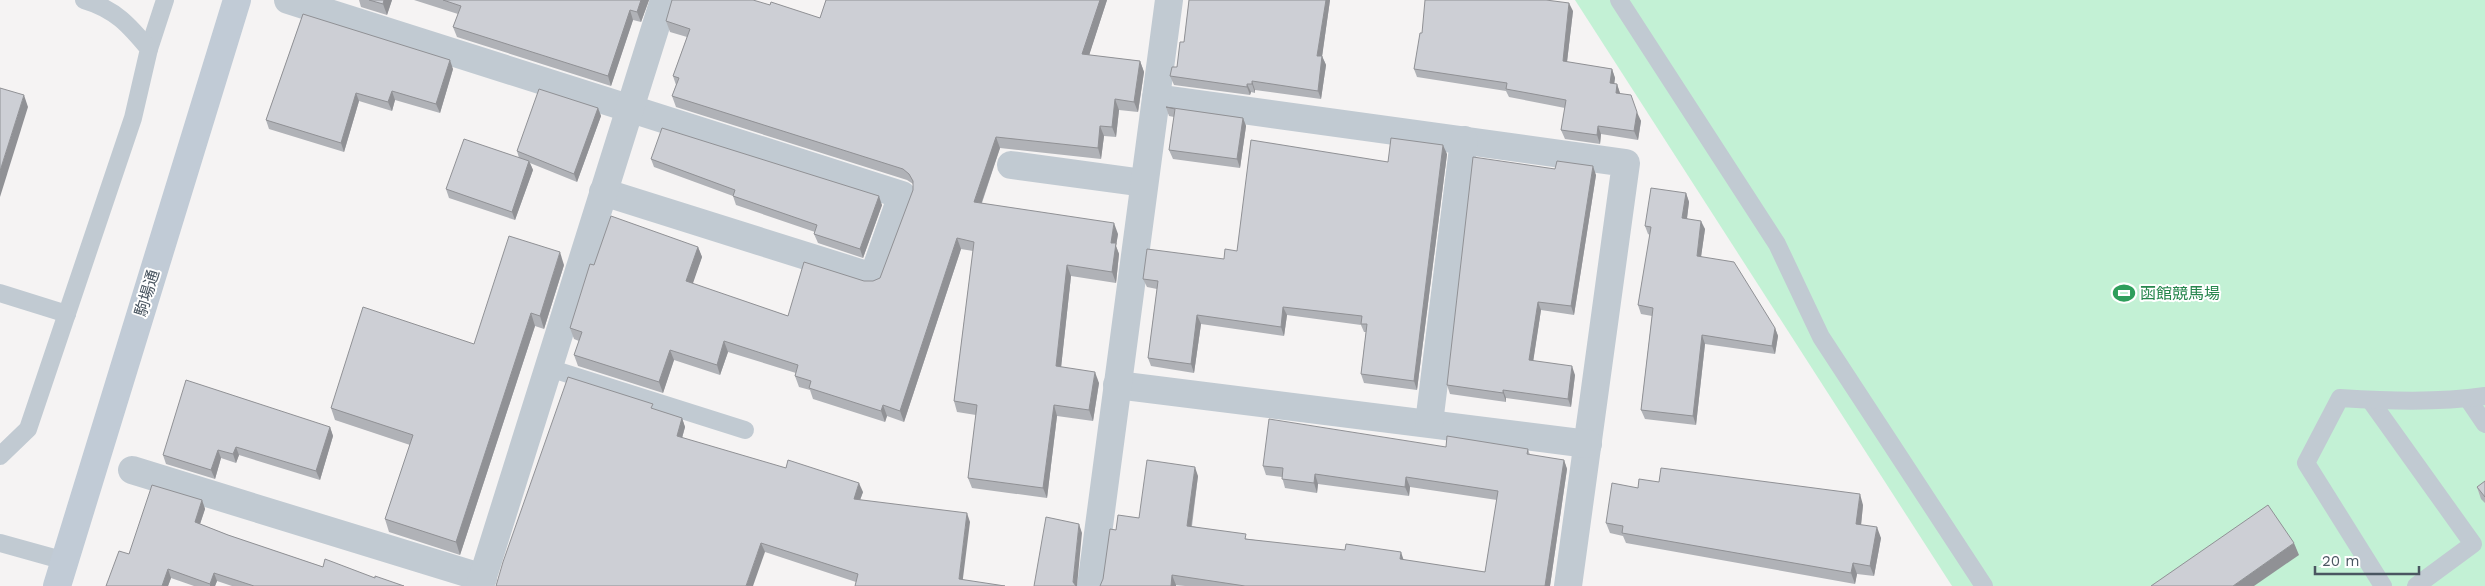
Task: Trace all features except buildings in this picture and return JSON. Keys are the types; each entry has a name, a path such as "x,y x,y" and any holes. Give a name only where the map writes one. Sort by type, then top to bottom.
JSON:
{"street":[{"name":"駒場通","path":"61,574 237,0"},
{"path":"288,0 902,195 873,277 603,192"},
{"path":"132,470 482,582 664,0"},
{"path":"1092,586 1169,0"},
{"path":"1156,98 1626,163 1568,586"},
{"path":"1429,423 1464,140"},
{"path":"1011,164 1144,183"},
{"path":"1117,385 1588,444"}],"lane":[{"path":"84,0 98,4 124,20 149,49"},
{"path":"0,456 28,429 133,118 149,49 165,0"},
{"path":"1619,0 1778,244 1821,337 1984,586"},
{"path":"0,294 67,314"},
{"path":"549,368 745,430"},
{"path":"2383,586 2306,463 2340,398 2370,400 2476,397 2485,424"},
{"path":"2370,400 2473,544 2416,586"},
{"path":"0,543 61,574"}],"green space":[{"name":"函館競馬場","path":"1575,0 2485,0 2485,586 1952,586"}],"place":[{"name":"函館競馬場","path":"2124,293"}]}
